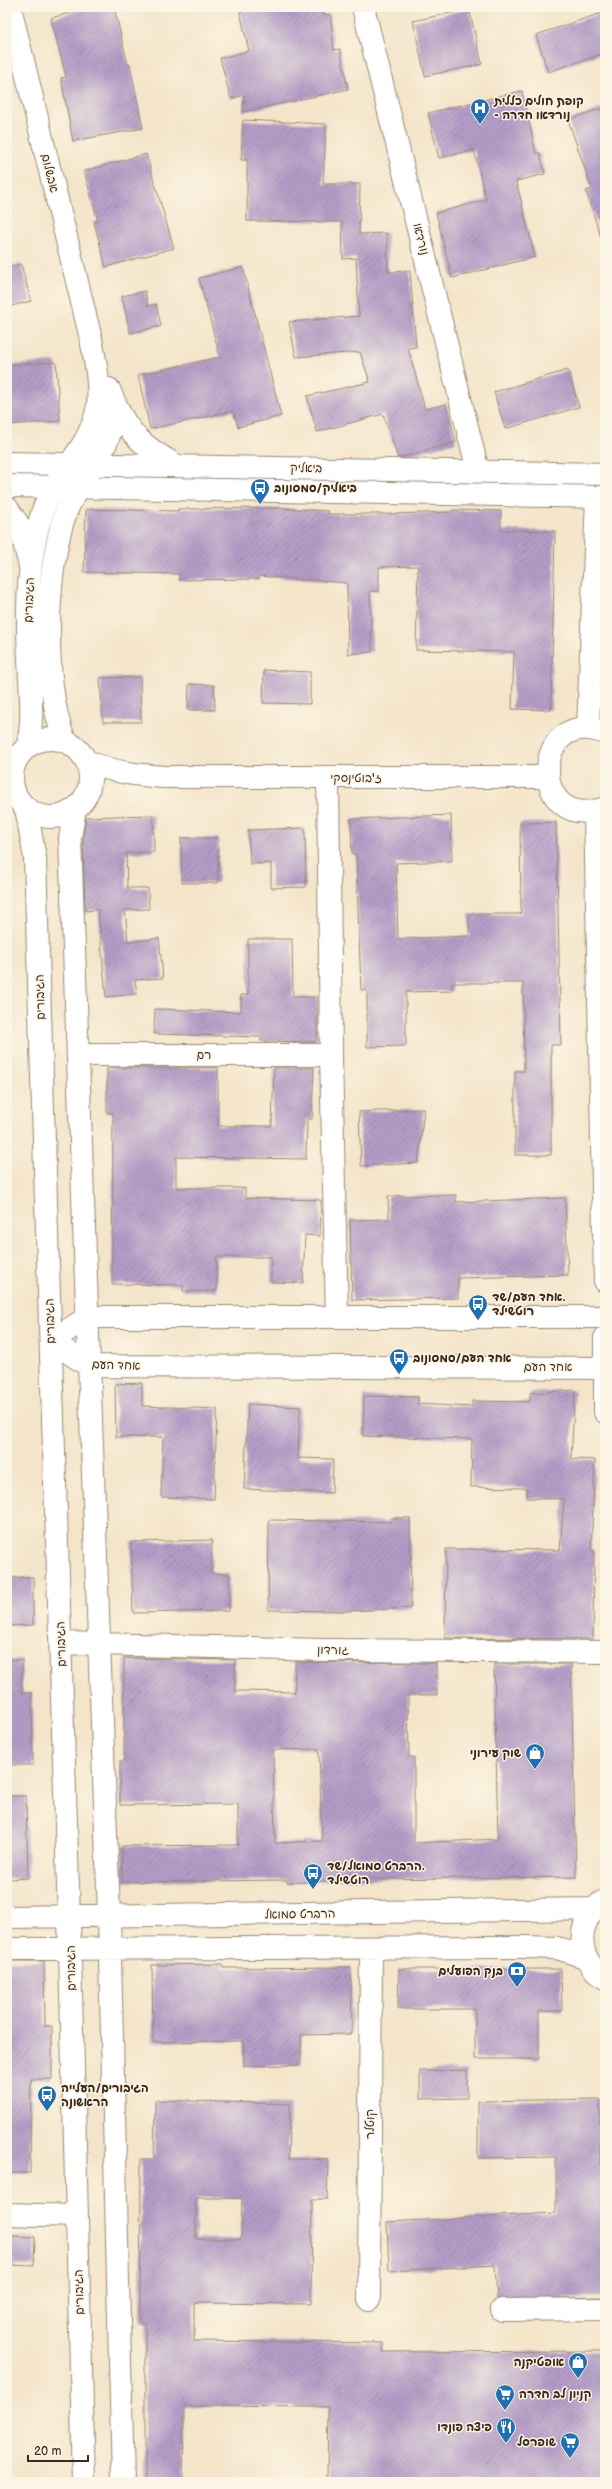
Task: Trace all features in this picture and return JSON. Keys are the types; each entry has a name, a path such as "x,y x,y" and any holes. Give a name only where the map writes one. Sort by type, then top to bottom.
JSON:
{"street":[{"name":"אבשלום","path":"10,7 91,339 97,374 98,404 89,433 70,463"},
{"name":"נורדאו","path":"363,7 478,471"},
{"name":"אבשלום","path":"78,488 109,439 113,426 114,415 109,389 91,339"},
{"path":"109,389 124,424 135,436 155,453 179,466"},
{"name":"ביאליק","path":"7,463 95,463 605,474"},
{"name":"הגיבורים","path":"18,753 33,710 28,630 30,566 44,506 53,487 70,463"},
{"name":"ביאליק","path":"7,486 601,497"},
{"name":"הגיבורים","path":"65,741 54,703 52,594 58,538 66,512 78,488"},
{"path":"601,497 596,731 574,732 561,739 549,757 547,777 551,791 564,804 577,811 600,810 605,1281"},
{"path":"7,508 20,528 30,566"},
{"path":"79,804 54,818 44,817 17,801 12,787 11,773 18,753 40,740 52,739 65,741 78,750 86,761 90,774 89,786 79,804 70,838 109,1916 123,2482"},
{"name":"ז'בוטינסקי","path":"86,761 105,769 122,773 164,777 547,777"},
{"name":"ז'בוטינסקי","path":"79,804 93,792 119,782 164,777"},
{"path":"328,778 330,1055 337,1317"},
{"name":"הגיבורים","path":"17,801 35,858 70,1917 84,2482"},
{"name":"רם","path":"78,1055 330,1055"},
{"path":"51,1341 88,1317 605,1316"},
{"path":"605,1338 605,1412"},
{"name":"אחד העם","path":"51,1341 89,1366 604,1368"},
{"name":"גורדון","path":"61,1643 324,1650 605,1652"},
{"path":"599,1905 586,1920 582,1932 585,1957 593,1969 605,1978"},
{"name":"הרברט סמואל","path":"7,1917 70,1917 599,1905"},
{"path":"7,1949 110,1950 525,1947 558,1948 585,1957"},
{"name":"קוטלר","path":"369,2300 371,1948"},
{"path":"7,2214 77,2216"},
{"path":"502,2310 605,2309"}],"building":[{"path":"92,7 114,7 128,65 130,64 143,128 73,141 61,78 66,77 51,18"},
{"path":"261,7 322,7 323,15 330,14 334,50 340,49 348,89 243,112 244,95 231,99 220,58 249,51 240,12"},
{"path":"469,9 482,64 425,76 413,21"},
{"path":"605,12 605,53 548,72 536,35"},
{"path":"522,91 536,153 540,153 545,174 516,181 535,257 452,278 436,213 486,200 474,150 439,158 428,113"},
{"path":"605,107 605,240 602,241 586,191 592,189 568,120"},
{"path":"243,120 326,124 323,184 360,184 359,234 387,233 388,272 410,271 416,347 408,348 425,409 446,404 456,442 398,458 383,414 317,432 307,396 370,382 360,352 296,357 289,322 359,316 356,258 343,259 342,222 247,221 247,160 241,160"},
{"path":"146,154 174,248 106,267 94,222 98,221 84,171"},
{"path":"21,264 31,301 7,307 7,267"},
{"path":"243,267 281,416 238,427 233,411 150,429 138,375 220,357 199,278"},
{"path":"145,291 148,306 156,304 161,326 130,333 122,296"},
{"path":"56,362 60,421 8,425 7,365"},
{"path":"568,370 579,407 505,429 494,392"},
{"path":"281,508 328,511 328,514 392,514 452,512 452,510 501,511 501,530 555,531 551,710 512,709 514,652 416,650 418,566 379,567 379,591 370,591 372,652 348,654 347,583 259,576 259,579 179,580 179,574 84,572 86,509 178,511 178,509"},
{"path":"264,670 310,672 310,704 263,703"},
{"path":"140,677 141,722 103,722 100,678"},
{"path":"189,684 214,685 215,710 188,710"},
{"path":"153,815 154,852 126,853 127,888 148,888 149,909 125,910 128,942 159,938 163,978 135,980 137,994 106,997 98,910 85,911 83,839 86,817"},
{"path":"451,815 452,861 396,863 398,939 469,936 469,914 521,914 520,823 556,822 561,1045 551,1045 551,1155 515,1155 515,1071 524,1071 523,983 452,983 452,991 406,992 406,1046 367,1047 367,990 361,990 356,854 352,854 351,819"},
{"path":"305,828 306,887 271,888 271,863 250,864 248,830"},
{"path":"181,838 218,838 218,883 182,883"},
{"path":"248,939 292,939 293,997 317,997 317,1040 314,1042 261,1041 261,1037 154,1034 155,1009 241,1012 241,995 248,995"},
{"path":"107,1068 218,1068 218,1126 272,1126 274,1068 314,1068 312,1119 307,1119 306,1159 176,1157 176,1188 245,1188 245,1198 321,1200 320,1236 305,1235 303,1283 271,1282 271,1257 216,1257 217,1291 183,1291 183,1285 112,1284 113,1113 107,1113"},
{"path":"424,1109 418,1163 361,1166 359,1112"},
{"path":"456,1195 456,1202 565,1198 568,1275 458,1278 458,1298 352,1300 350,1220 389,1219 388,1196"},
{"path":"142,1383 142,1406 217,1409 214,1499 161,1497 163,1437 116,1437 115,1384"},
{"path":"575,1390 571,1459 595,1460 591,1550 594,1550 593,1639 445,1638 446,1549 560,1550 564,1499 527,1498 527,1488 471,1487 472,1439 363,1436 364,1396 418,1397 418,1404 472,1407 472,1401 530,1402 530,1393"},
{"path":"248,1404 300,1407 298,1458 333,1459 332,1493 244,1489"},
{"path":"391,1518 410,1518 411,1608 347,1611 268,1610 269,1520 391,1522"},
{"path":"212,1540 211,1573 229,1574 229,1611 133,1613 131,1542"},
{"path":"33,1577 33,1625 7,1626 7,1578"},
{"path":"124,1658 235,1660 235,1691 295,1692 295,1662 436,1663 437,1695 408,1695 409,1757 414,1757 414,1843 498,1839 494,1664 571,1664 576,1877 358,1879 287,1883 287,1880 122,1882 122,1846 238,1845 238,1804 120,1805 120,1761 124,1761","holes":["319,1749 322,1841 275,1843 273,1750"]},
{"path":"7,1660 22,1660 22,1693 32,1693 33,1765 7,1765"},
{"path":"7,1796 26,1796 28,1878 7,1879"},
{"path":"7,1961 44,1961 45,2026 52,2026 52,2079 31,2079 30,2173 7,2173"},
{"path":"223,1964 223,1968 351,1967 352,2034 301,2035 301,2065 244,2066 243,2041 153,2042 152,1965"},
{"path":"399,1969 561,1969 562,2011 539,2011 539,2059 475,2059 475,2009 398,2009"},
{"path":"467,2070 467,2098 420,2099 420,2071"},
{"path":"600,2099 600,2165 605,2165 605,2297 497,2299 495,2265 389,2271 387,2222 556,2213 556,2157 478,2158 478,2101"},
{"path":"155,2100 290,2104 288,2159 328,2159 327,2199 312,2199 311,2304 194,2303 194,2341 383,2343 383,2352 605,2351 605,2482 327,2482 328,2407 184,2406 183,2482 145,2482 145,2323 140,2323 141,2159 154,2159","holes":["196,2198 242,2198 241,2239 196,2239"]},
{"path":"7,2236 35,2237 34,2266 7,2265"}],"place":[{"name":"קופת חולים כללית - נורדאו חדרה","path":"480,125"},
{"name":"ביאליק/סמסונוב","path":"260,505"},
{"name":"אחד העם/שד. רוטשילד","path":"478,1321"},
{"name":"אחד העם/סמסונוב","path":"399,1375"},
{"name":"שוק עירוני","path":"535,1770"},
{"name":"הרברט סמואל/שד. רוטשילד","path":"313,1890"},
{"name":"בנק הפועלים","path":"517,1988"},
{"name":"הגיבורים/העלייה הראשונה","path":"47,2112"},
{"name":"אופטיקנה","path":"578,2379"},
{"name":"קניון לב חדרה","path":"505,2411"},
{"name":"פיצה פונדו","path":"506,2444"},
{"name":"שופרסל","path":"570,2459"}]}
